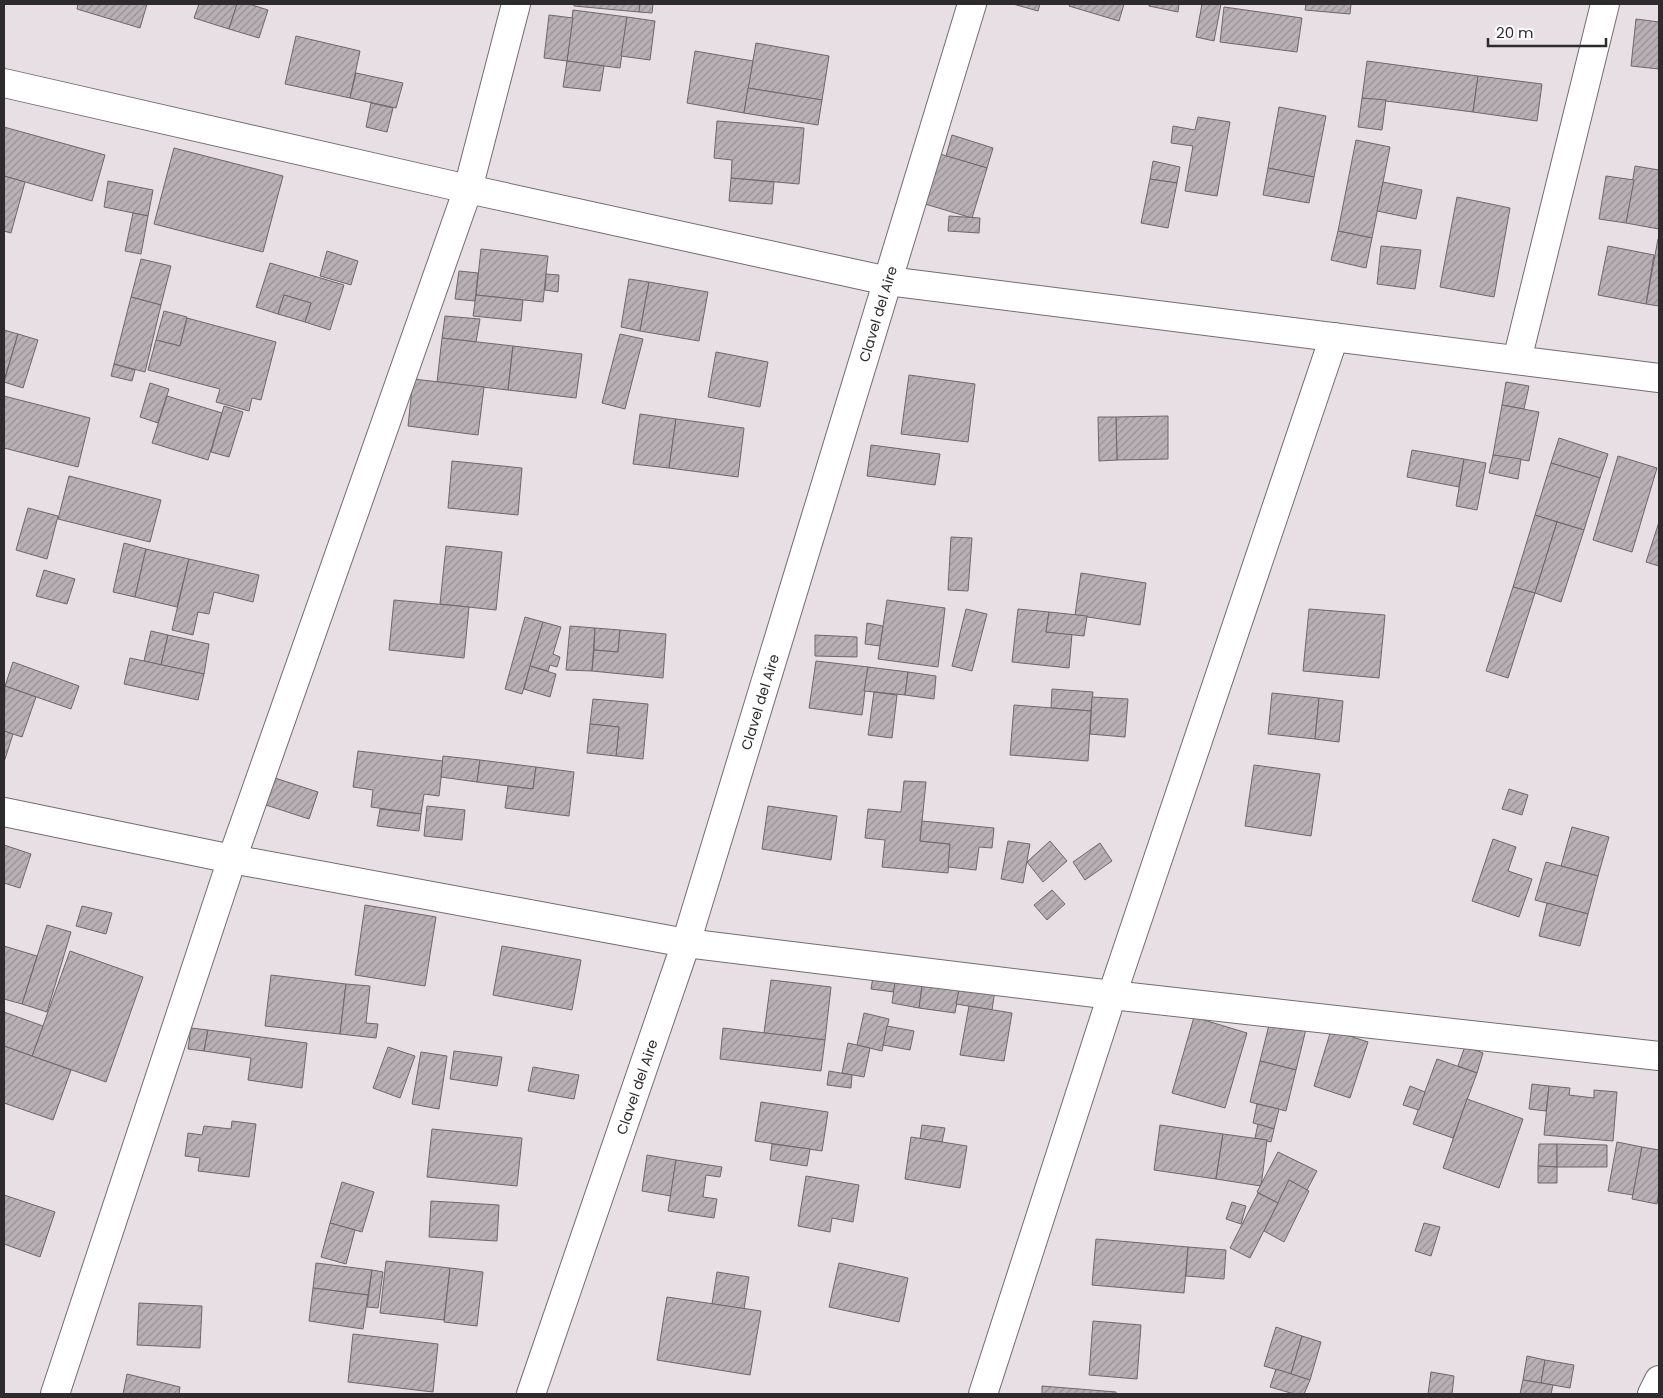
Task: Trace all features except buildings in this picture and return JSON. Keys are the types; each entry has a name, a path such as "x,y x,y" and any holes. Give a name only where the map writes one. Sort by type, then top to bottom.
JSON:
{"street":[{"path":"55,1394 232,859 468,189 516,4"},
{"name":"Clavel del Aire","path":"531,1394 686,943 972,4"},
{"path":"1517,360 1605,4"},
{"path":"4,83 468,189 888,281 1659,378"},
{"path":"983,1394 1112,995 1334,337"},
{"path":"4,812 232,859 686,943 1112,995 1659,1056"},
{"path":"1652,1394 1659,1380"}]}
